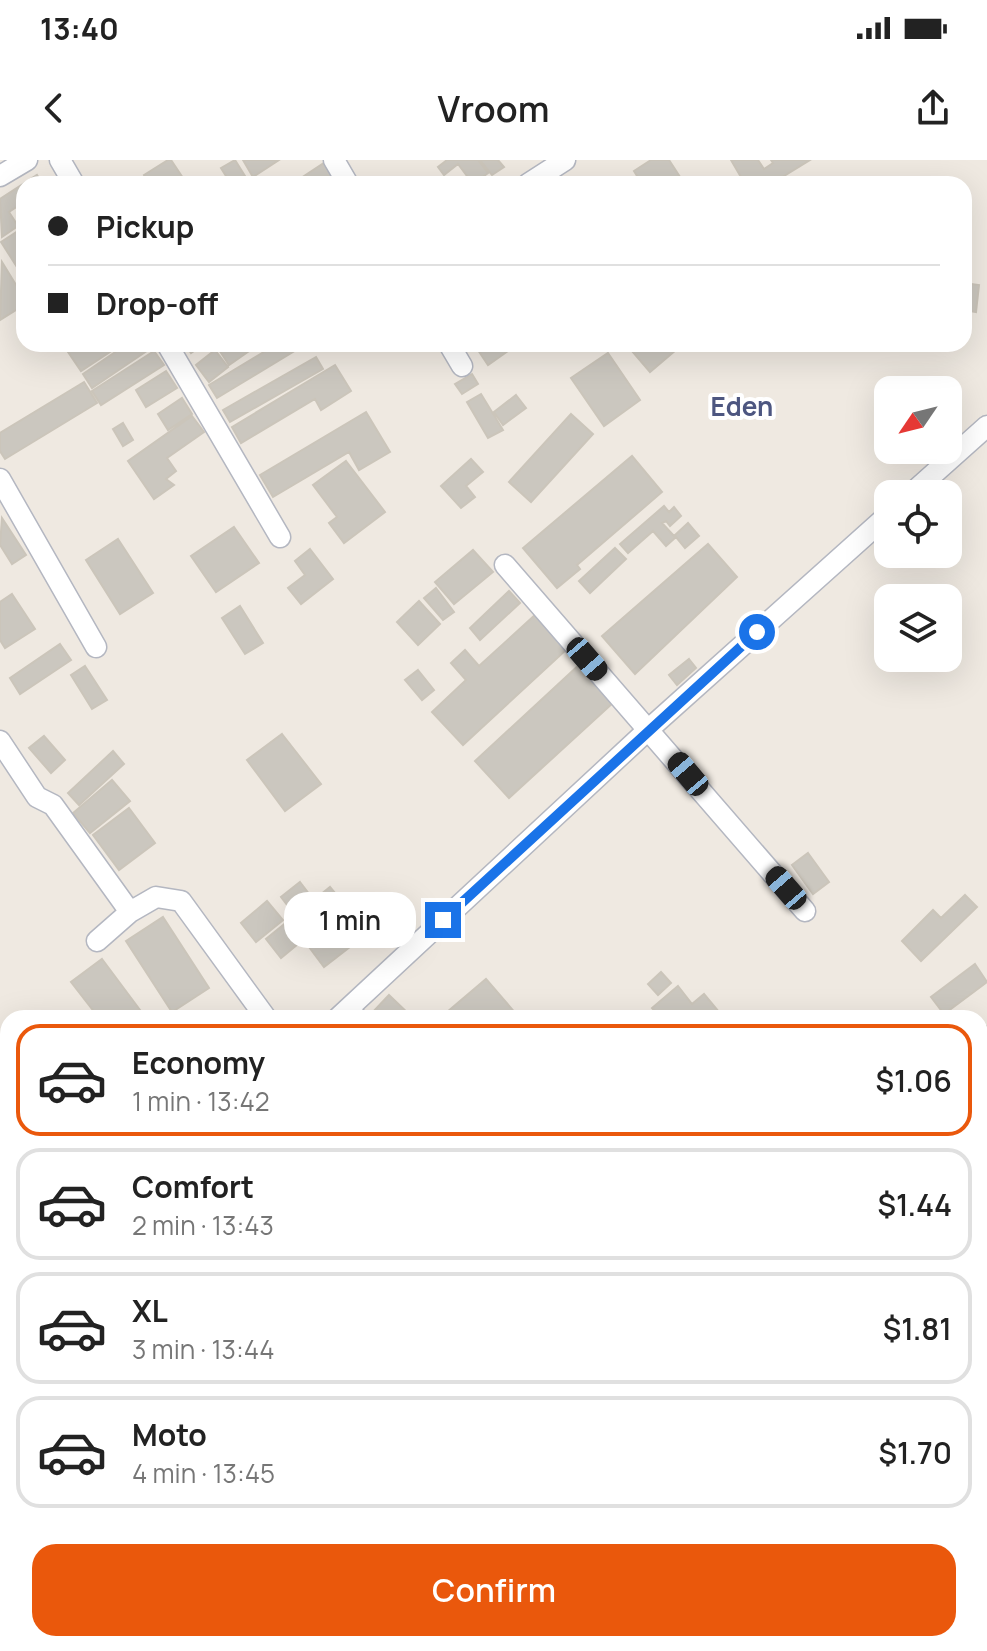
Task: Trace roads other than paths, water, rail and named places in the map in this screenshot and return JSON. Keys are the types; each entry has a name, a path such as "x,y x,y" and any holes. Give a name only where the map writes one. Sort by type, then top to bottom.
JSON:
{"street":[{"path":"0,176 27,160"},
{"path":"540,176 565,160"},
{"path":"172,352 280,537"},
{"path":"454,352 462,366"},
{"path":"927,480 987,426"},
{"path":"0,479 96,647"},
{"path":"355,1010 649,729 874,528"},
{"path":"505,565 805,911"},
{"path":"0,741 37,797 53,805 130,912"},
{"path":"97,941 130,912 156,897 181,901 260,1010"}],"district":[{"name":"Eden","path":"742,406"}]}
